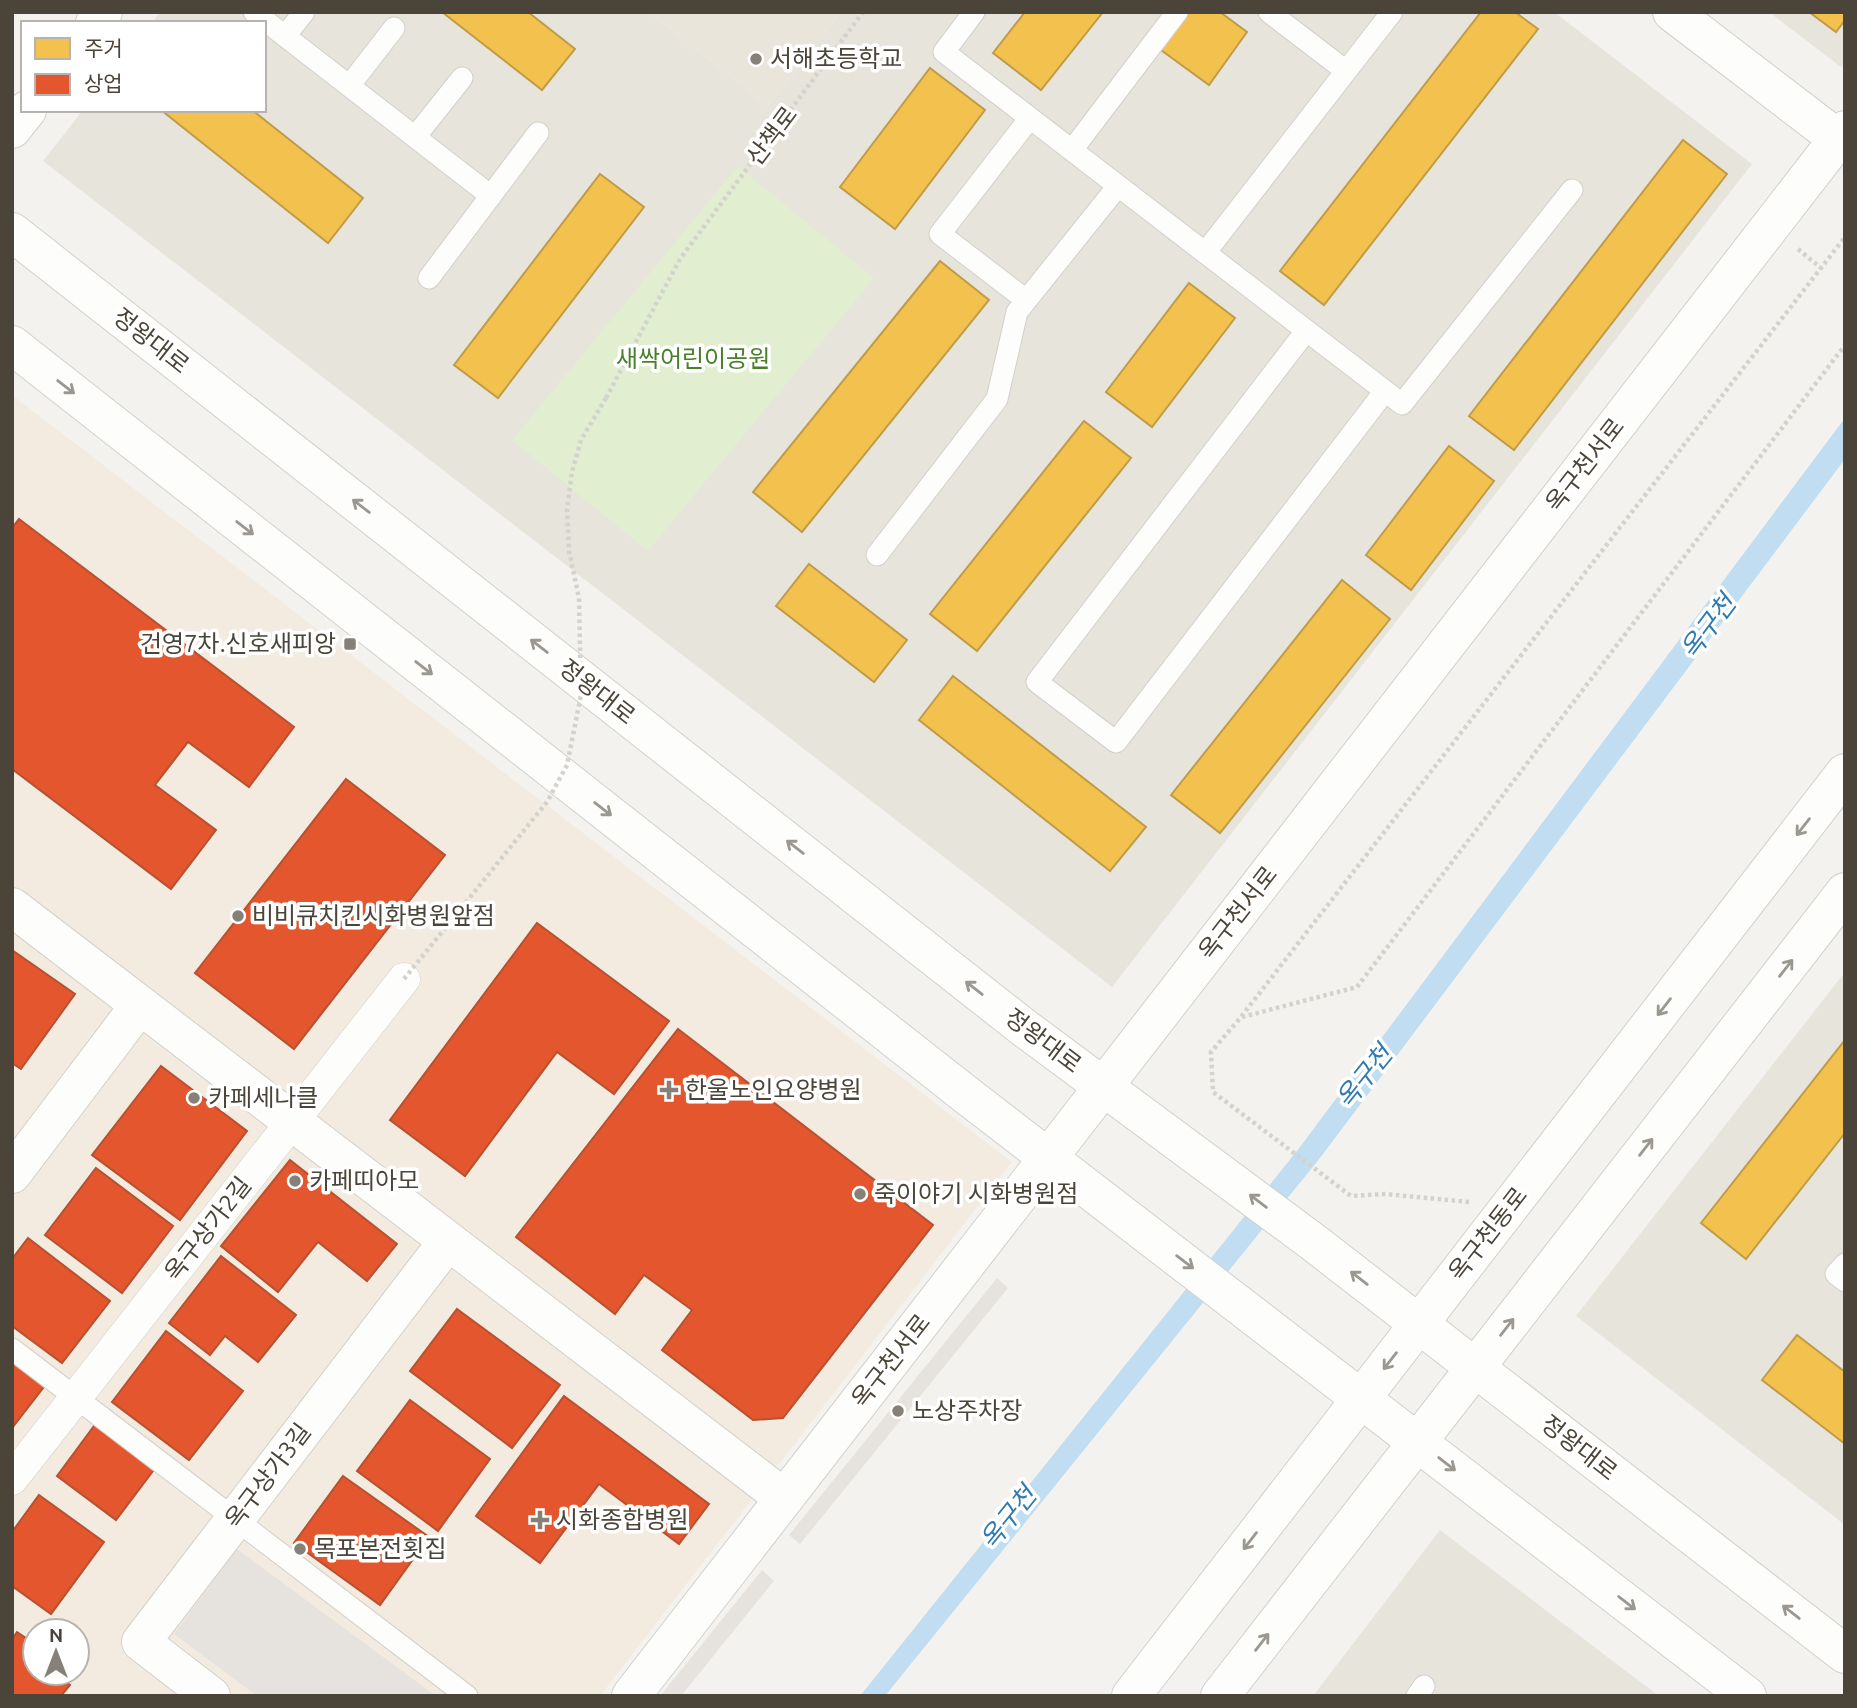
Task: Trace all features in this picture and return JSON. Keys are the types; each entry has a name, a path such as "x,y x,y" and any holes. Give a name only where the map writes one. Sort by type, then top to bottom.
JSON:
{"street":[{"path":"1672,12 1841,135"},
{"path":"12,129 25,112"},
{"name":"옥구천서로","path":"631,1696 1841,135"},
{"name":"정왕대로","path":"12,232 1012,1018 1313,1242 1845,1654"},
{"path":"12,345 1049,1158 1747,1696"},
{"name":"옥구천동로","path":"1131,1696 1845,773"},
{"path":"1220,1696 1845,892"},
{"path":"12,907 784,1498"},
{"name":"옥구상가2길","path":"12,1479 404,979"},
{"path":"12,1174 140,1005"},
{"name":"옥구상가3길","path":"211,1696 142,1642 448,1241"}],"lane":[{"path":"285,36 304,12"},
{"path":"974,12 944,52 1402,404 1572,190"},
{"path":"1072,150 1177,12"},
{"path":"1269,12 1346,71"},
{"path":"1205,253 1392,12"},
{"path":"266,21 491,196"},
{"path":"349,86 394,28"},
{"path":"415,137 462,78"},
{"path":"1026,300 940,234 1030,118"},
{"path":"429,278 538,133"},
{"path":"877,555 997,399 1017,312 1118,186"},
{"path":"1306,331 1037,682 1047,690 1116,742 1385,391"},
{"path":"1845,1264 1836,1274 1845,1281"},
{"path":"12,1349 467,1696"}],"path":[{"name":"산책로","path":"404,979 547,802 566,765 581,695 581,653 579,598 569,551 566,509 581,440 680,259 863,12"},
{"path":"1509,1206 1385,1194 1351,1196 1213,1093 1210,1052 1241,1017 1845,237"},
{"path":"1241,1017 1357,987 1845,345"}],"shaded area":[{"path":"160,12 649,12 768,106 841,12 1554,12 1752,164 1112,987 43,161 81,112 266,112 266,21 153,21"},
{"name":"서해초등학교","path":"649,12 841,12 768,106"},
{"path":"1769,12 1845,12 1845,62 1841,67"},
{"path":"12,395 1012,1162 600,1696 12,1696"},
{"path":"1845,972 1845,1525 1576,1316"},
{"name":"노상주차장","path":"997,1278 1008,1288 800,1544 789,1535"},
{"path":"1440,1530 1659,1696 1313,1696"},
{"path":"237,1549 436,1696 257,1696 174,1634"},
{"path":"762,1570 774,1581 681,1696 660,1696"}],"green space":[{"name":"새싹어린이공원","path":"738,166 874,278 648,551 512,440"}],"water":[{"name":"옥구천","path":"1845,418 1845,459 1320,1158 885,1696 860,1696 1300,1147"}],"building: 주거":[{"path":"442,12 528,12 575,49 542,90"},
{"path":"1025,12 1103,12 1041,90 993,53"},
{"path":"1188,12 1220,12 1247,32 1209,85 1161,50"},
{"path":"1481,12 1515,12 1538,29 1324,305 1280,271"},
{"path":"1809,12 1845,12 1845,20 1836,32"},
{"path":"930,68 985,110 895,229 840,187"},
{"path":"164,112 255,112 363,198 328,243"},
{"path":"1683,140 1727,174 1514,450 1469,416"},
{"path":"600,174 644,207 498,398 454,365"},
{"path":"940,261 989,300 802,532 753,492"},
{"path":"1189,283 1235,318 1152,427 1106,392"},
{"path":"1084,421 1131,458 977,651 930,614"},
{"path":"1449,446 1494,481 1411,590 1366,555"},
{"path":"809,564 907,640 874,682 776,606"},
{"path":"1342,580 1390,619 1220,833 1171,795"},
{"path":"953,676 1146,827 1110,871 919,720"},
{"path":"1845,1040 1845,1133 1746,1259 1701,1223"},
{"path":"1797,1335 1845,1372 1845,1444 1762,1380"}],"building: 상업":[{"path":"19,519 294,727 249,787 188,742 155,785 216,830 171,889 12,769 12,528"},
{"path":"346,779 445,855 294,1049 195,973"},
{"path":"537,923 669,1021 614,1094 557,1052 465,1176 390,1120"},
{"path":"12,950 75,994 21,1069 12,1063"},
{"path":"678,1029 933,1225 783,1418 753,1420 662,1350 692,1310 644,1275 615,1314 516,1237"},
{"path":"161,1066 247,1131 180,1220 92,1155"},
{"path":"290,1160 397,1244 367,1281 318,1242 278,1292 221,1246"},
{"path":"96,1168 173,1226 122,1293 45,1235"},
{"path":"28,1238 110,1301 62,1363 12,1326 12,1259"},
{"path":"221,1256 296,1315 258,1362 225,1336 210,1355 169,1323"},
{"path":"457,1309 560,1385 512,1448 410,1371"},
{"path":"166,1331 243,1391 189,1460 112,1402"},
{"path":"12,1356 47,1383 12,1428"},
{"path":"564,1396 709,1504 679,1544 599,1484 540,1563 476,1516"},
{"path":"410,1400 490,1459 438,1531 357,1471"},
{"path":"97,1422 156,1467 116,1520 57,1476"},
{"path":"343,1476 429,1537 380,1605 294,1543"},
{"path":"39,1495 104,1542 51,1614 12,1586 12,1532"},
{"path":"17,1632 21,1635 21,1687 68,1687 61,1696 12,1696 12,1639"}],"place":[{"name":"서해초등학교","path":"756,59"},
{"name":"건영7차.신호새피앙","path":"350,644"},
{"name":"비비큐치킨시화병원앞점","path":"238,916"},
{"name":"한울노인요양병원","path":"669,1090"},
{"name":"카페세나클","path":"194,1098"},
{"name":"카페띠아모","path":"295,1181"},
{"name":"죽이야기 시화병원점","path":"860,1194"},
{"name":"노상주차장","path":"898,1411"},
{"name":"시화종합병원","path":"540,1520"},
{"name":"목포본전횟집","path":"300,1549"}]}
